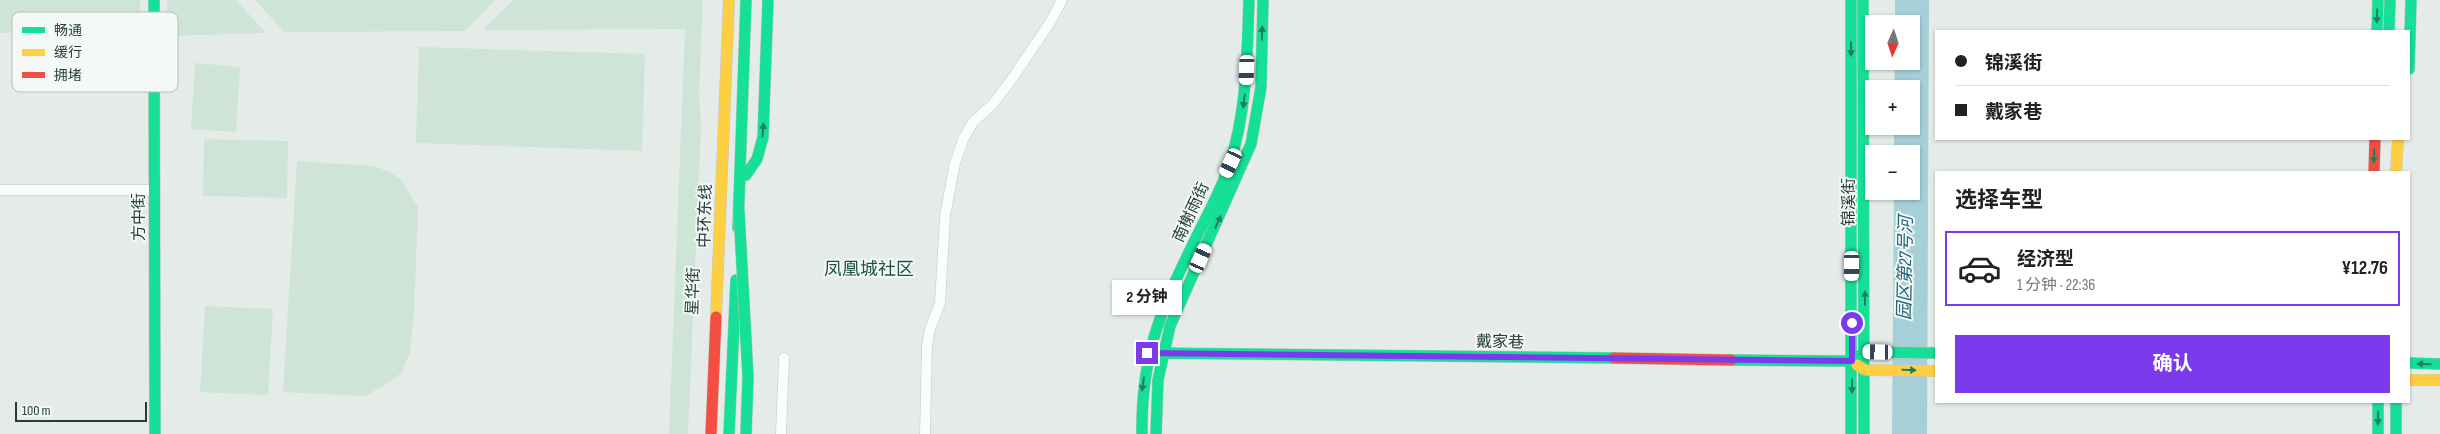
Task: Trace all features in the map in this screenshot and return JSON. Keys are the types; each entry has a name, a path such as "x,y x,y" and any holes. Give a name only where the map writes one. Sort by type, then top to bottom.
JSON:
{"main road":[{"name":"星华街","path":"703,434 720,0"},
{"name":"中环东线","path":"711,434 729,0"},
{"path":"729,434 746,0"},
{"path":"738,434 753,0"},
{"path":"746,175 757,159 763,137 768,0"},
{"name":"南榭雨街","path":"1142,434 1141,395 1147,353 1157,320 1231,163 1241,126 1246,88 1249,0"},
{"name":"南榭雨街","path":"1156,434 1156,394 1162,354 1170,326 1251,144 1261,87 1263,0"},
{"name":"锦溪街","path":"1850,0 1852,434"},
{"name":"锦溪街","path":"1863,0 1864,434"},
{"path":"2377,30 2378,0"},
{"path":"2389,30 2390,0"},
{"path":"2401,30 2402,0"},
{"path":"2410,34 2411,0"},
{"name":"方中街","path":"154,92 155,434"},
{"path":"2374,171 2375,140"},
{"path":"2386,171 2387,140"},
{"path":"2396,171 2398,140"},
{"path":"2406,171 2407,140"},
{"path":"739,211 748,377 746,434"},
{"path":"1932,371 1865,370 1852,361 1865,352 1933,353"},
{"name":"戴家巷","path":"1147,353 1852,361"},
{"path":"2410,363 2440,364"},
{"path":"2410,380 2440,380"},
{"path":"2378,403 2378,434"},
{"path":"2396,403 2396,434"}],"street":[{"path":"925,434 927,346 930,329 940,303 945,216 955,163 963,140 973,122 992,104 1012,79 1051,21 1062,0"},
{"path":"0,190 154,190"},
{"path":"781,434 784,358"}],"green space":[{"path":"0,0 140,0 141,12 12,12 12,33 0,33"},
{"path":"167,0 236,0 266,33 178,36 178,12 167,12"},
{"path":"255,0 495,0 465,31 284,32"},
{"path":"513,0 703,0 699,93 701,126 688,434 669,434 685,29 483,30"},
{"path":"419,47 645,54 642,151 416,143"},
{"path":"195,63 240,67 236,132 191,129"},
{"path":"204,139 288,141 287,198 203,196"},
{"path":"297,161 374,166 390,172 401,180 418,207 414,313 410,352 401,373 387,384 365,396 283,392"},
{"path":"205,306 273,309 268,395 200,392"}],"water":[{"name":"园区第27号河","path":"1895,0 1929,0 1927,434 1892,434 1894,200 1920,200 1920,145 1894,145 1894,135 1920,135 1920,80 1894,80 1895,70 1920,70 1920,15 1895,15"}],"traffic: fast":[{"path":"154,0 154,12"},
{"path":"738,228 746,0"},
{"path":"746,175 757,159 763,137 768,0"},
{"path":"1142,434 1145,380 1149,356 1163,310 1222,185 1235,146 1243,105 1249,0"},
{"path":"1156,434 1158,380 1170,326 1251,144 1261,87 1263,0"},
{"path":"1851,0 1851,434"},
{"path":"1863,0 1864,434"},
{"path":"2377,30 2378,0"},
{"path":"2389,30 2390,0"},
{"path":"2410,34 2411,0"},
{"path":"154,92 155,434"},
{"path":"739,211 748,377 746,434"},
{"path":"729,434 736,280"},
{"path":"1857,357 1865,352 1935,353"},
{"path":"1147,353 1614,358"},
{"path":"1731,360 1852,361"},
{"path":"2410,363 2440,364"},
{"path":"2378,403 2378,434"},
{"path":"2396,403 2396,434"}],"traffic: slow":[{"path":"716,317 729,0"},
{"path":"2396,171 2398,140"},
{"path":"1857,365 1865,370 1935,371"},
{"path":"2410,380 2440,380"}],"traffic: jam":[{"path":"2374,171 2375,140"},
{"path":"711,434 716,317"},
{"path":"1614,358 1731,360"}],"district":[{"name":"凤凰城社区","path":"869,269"}],"route":[{"path":"1147,353 1852,361 1852,323"}]}
